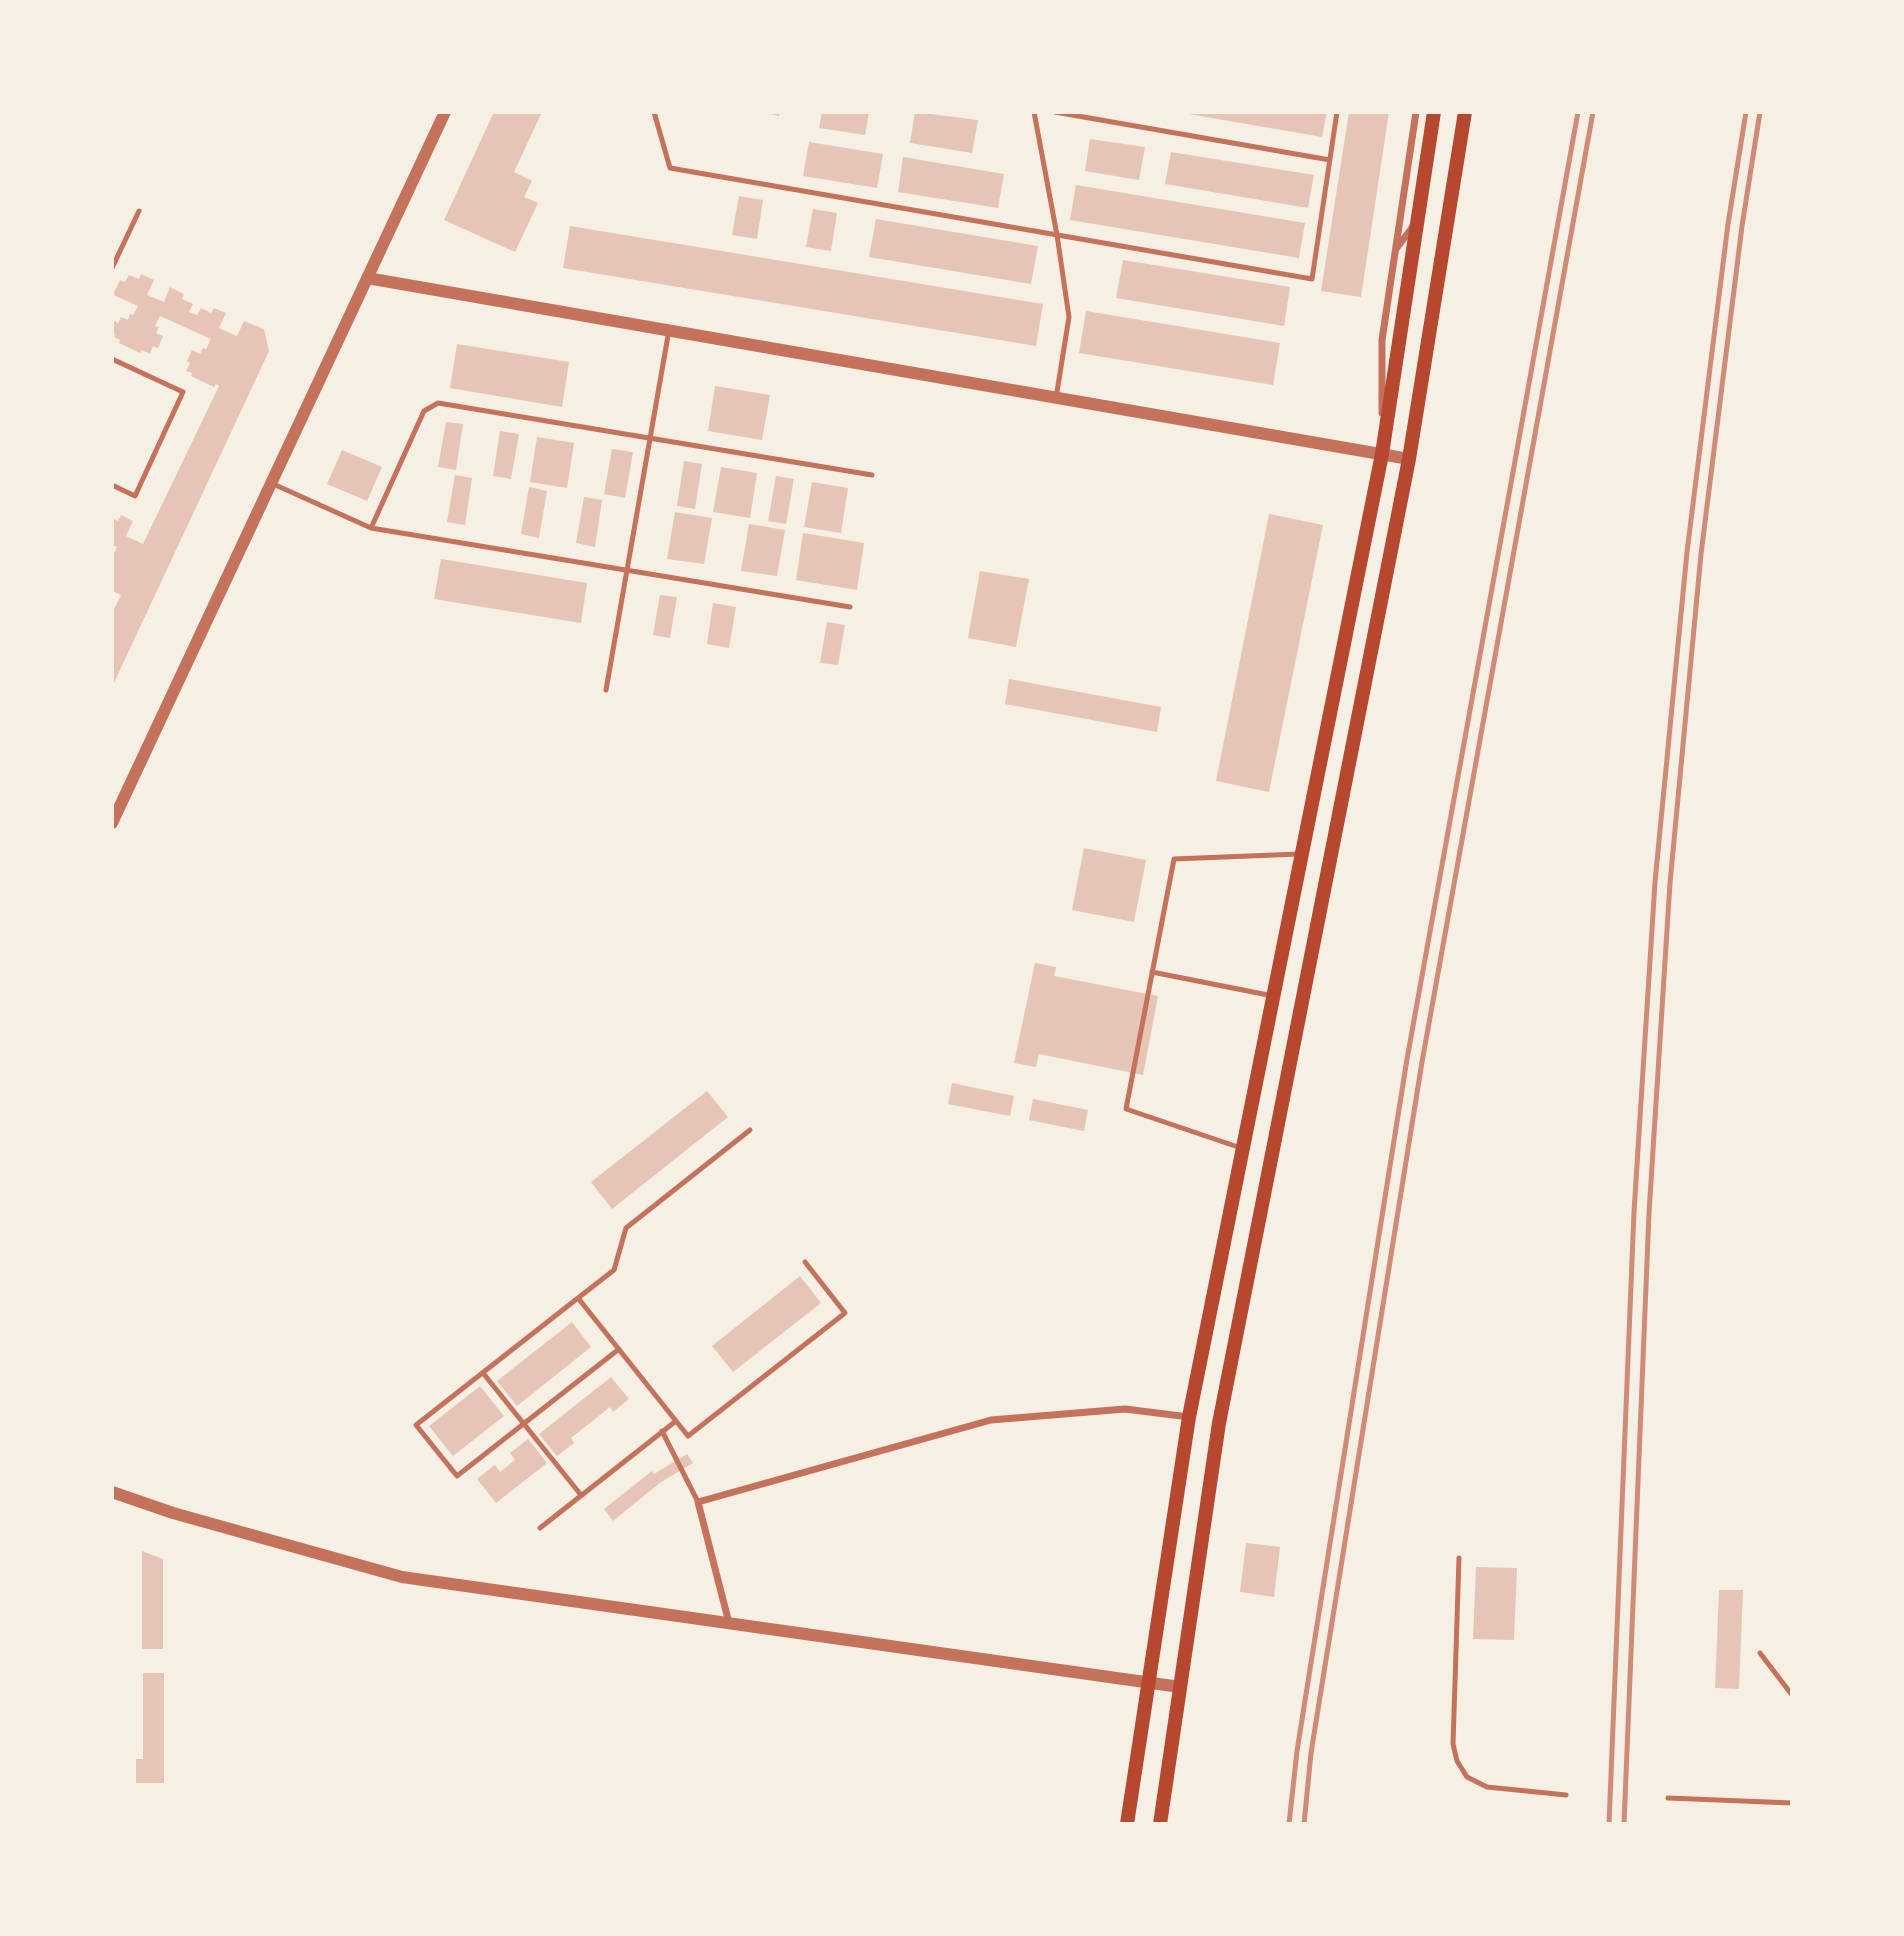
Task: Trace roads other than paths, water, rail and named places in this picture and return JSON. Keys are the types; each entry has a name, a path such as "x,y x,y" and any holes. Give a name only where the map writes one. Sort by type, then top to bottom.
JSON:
{"main road":[{"path":"1160,1824 1219,1423 1409,459 1465,112"},
{"path":"1127,1824 1189,1417 1382,454 1418,218 1426,113"}],"street":[{"path":"112,823 445,112"},
{"path":"1382,454 1382,340 1395,250 1426,113"},
{"path":"1395,250 1418,218"},
{"path":"368,278 1409,459"},
{"path":"729,1623 698,1502 991,1420 1125,1409 1189,1417"},
{"path":"112,1492 173,1513 402,1577 1180,1687"}],"lane":[{"path":"654,112 670,168 1312,279 1337,112"},
{"path":"1034,112 1069,317 1056,398"},
{"path":"1055,112 1330,160"},
{"path":"112,268 139,211"},
{"path":"606,690 669,330"},
{"path":"112,359 184,392 135,496 112,485"},
{"path":"371,528 424,411 438,403 872,475"},
{"path":"271,483 371,528 850,607"},
{"path":"1243,1149 1126,1109 1174,859 1302,853"},
{"path":"1152,972 1274,996"},
{"path":"619,1349 457,1476 416,1425 614,1270 626,1228 750,1130"},
{"path":"578,1298 688,1436 845,1313 805,1262"},
{"path":"483,1373 581,1495"},
{"path":"540,1528 676,1421"},
{"path":"662,1431 698,1502"},
{"path":"1459,1558 1453,1744 1457,1761 1467,1777 1487,1787 1566,1795"},
{"path":"1760,1653 1792,1695"},
{"path":"1668,1798 1792,1802"}],"railway":[{"path":"1289,1824 1297,1751 1407,1059 1578,112"},
{"path":"1304,1824 1311,1753 1422,1062 1593,112"},
{"path":"1609,1824 1634,1212 1655,882 1687,552 1728,224 1746,112"},
{"path":"1624,1824 1649,1213 1670,883 1701,554 1742,226 1760,112"}]}
